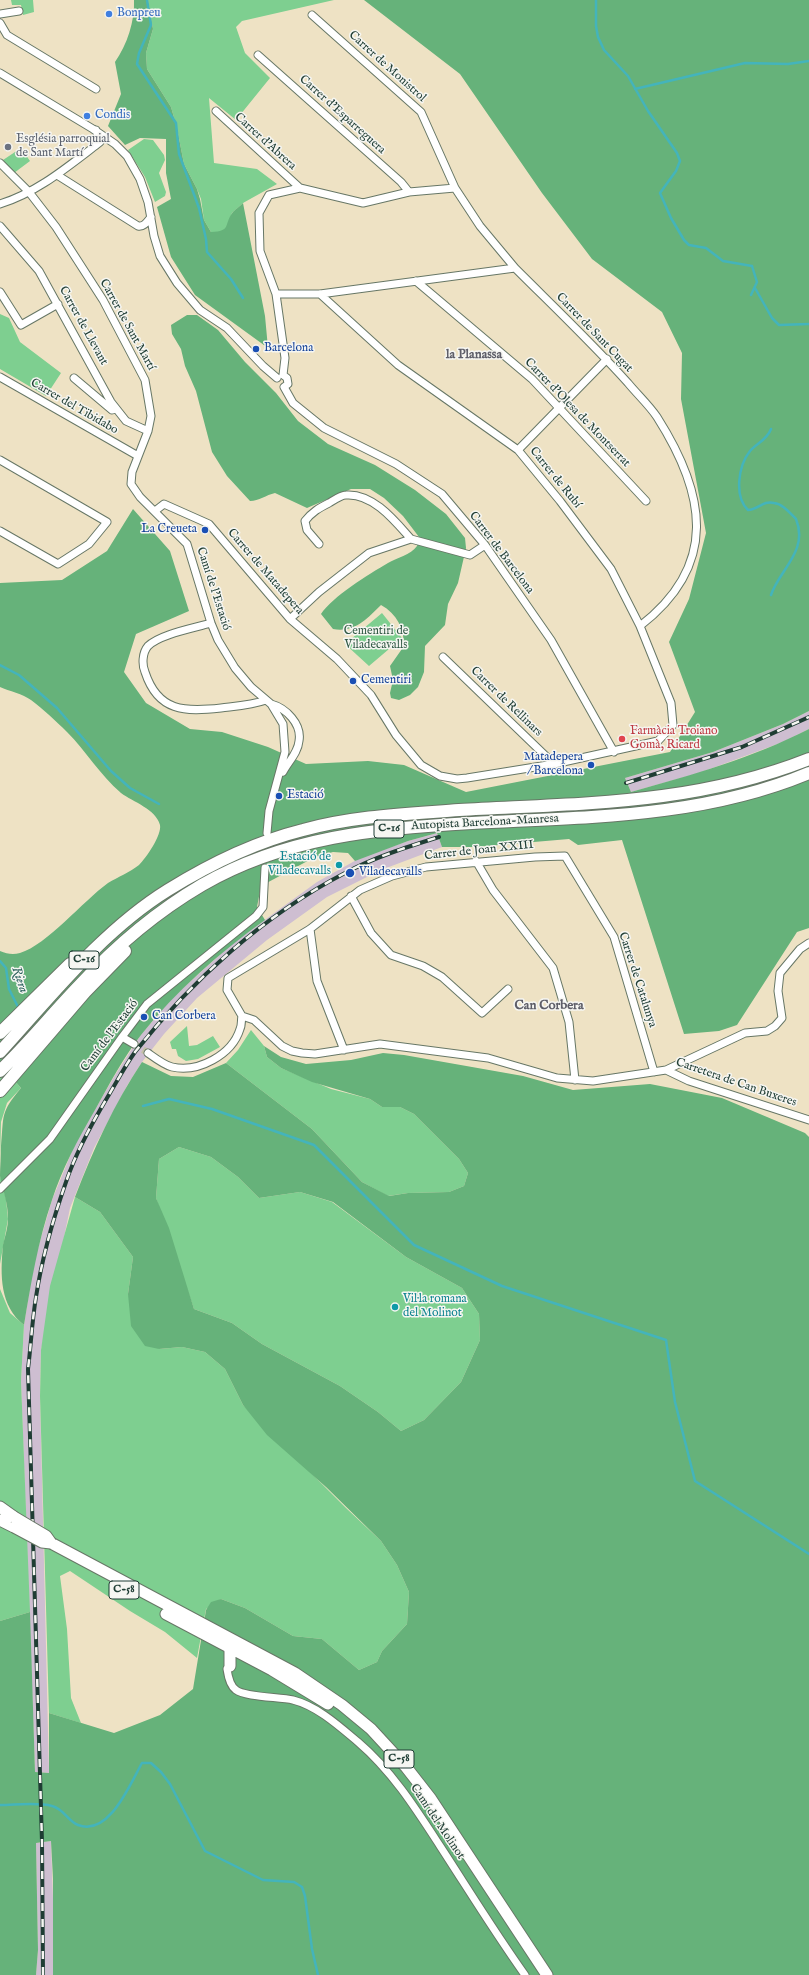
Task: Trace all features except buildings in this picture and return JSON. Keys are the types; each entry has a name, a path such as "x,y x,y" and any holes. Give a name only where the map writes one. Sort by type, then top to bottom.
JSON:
{"highway":[{"name":"Autopista Barcelona-Manresa","path":"0,1052 98,946 146,905 167,891 228,857 303,830 383,816 637,800 684,794 742,782 809,759"},
{"name":"Autopista Barcelona-Manresa","path":"0,1071 108,956 155,916 203,884 270,854 342,835 385,829 670,810 747,795 809,773"},
{"path":"0,1091 90,987 113,962 146,932 196,896 234,875 294,847"},
{"path":"0,1034 94,942 115,925 146,905"}],"main road":[{"path":"0,1507 6,1521"},
{"name":"C-58","path":"6,1521 42,1542 51,1543 71,1552 182,1614 295,1673 342,1704 371,1729 406,1767 431,1799 547,1975"},
{"name":"C-58","path":"71,1552 74,1561 91,1572 272,1670 310,1692 349,1718 401,1771 438,1821 540,1975"},
{"path":"182,1614 193,1623 223,1640 228,1647 228,1667"},
{"path":"213,1639 224,1653 228,1667"},
{"path":"228,1667 239,1660 244,1660 272,1670"}],"street":[{"path":"0,14 19,11"},
{"name":"Carrer de Monistrol","path":"312,15 421,112 455,188 480,226 515,268"},
{"path":"0,23 7,34 96,89"},
{"name":"Carrer d'Esparreguera","path":"258,55 401,182 408,192"},
{"path":"0,74 96,130 108,138 127,156 140,179 151,210 154,236 160,256 177,283 200,310 228,328 263,366 280,377 285,358 276,294 260,251 259,213 269,195 300,188 363,203 408,192 455,188"},
{"name":"Carrer d'Abrera","path":"216,111 300,188"},
{"path":"96,130 100,142"},
{"path":"0,204 29,192 60,173 100,142 108,138"},
{"name":"Carrer de Sant Martí","path":"0,163 29,192 56,227 102,300 145,380 151,416 148,431 132,472 131,484"},
{"path":"60,173 154,236"},
{"path":"141,227 146,224 151,217"},
{"name":"Carrer de Llevant","path":"0,226 39,271 111,402 126,421 148,431"},
{"path":"276,294 320,294 515,268"},
{"name":"Carrer de Sant Cugat","path":"515,268 607,359 657,416 680,459 690,486 698,524 694,556 681,584 657,613 640,626"},
{"name":"Carrer d'Olesa de Montserrat","path":"416,281 532,379 646,501"},
{"path":"0,292 21,325 58,304"},
{"name":"Carrer de Rubí","path":"320,294 398,365 518,450 560,501 611,569 640,626 671,703 673,725 658,741"},
{"path":"518,450 607,359"},
{"name":"Carrer del Tibidabo","path":"0,377 138,456"},
{"name":"Carrer de Barcelona","path":"280,377 288,378 289,381 284,387 293,403 324,428 396,464 442,494 485,545 551,640 614,752"},
{"path":"74,378 112,410 117,409"},
{"path":"0,460 107,522 90,544 58,564 0,531"},
{"name":"Camí de l'Estació","path":"131,484 134,491 187,544 211,623 218,640 235,668 251,687 269,702 288,712 298,728 300,741 293,758 278,780"},
{"path":"318,544 307,530 305,521 313,510 345,495 358,496 371,501 395,521 411,539 470,555 485,545"},
{"name":"Carrer de Matadepera","path":"155,511 164,504 209,524 290,619 337,659 372,694 396,735 421,765 432,773 457,779 554,764 614,752 658,741"},
{"path":"290,619 319,592 369,554 411,539"},
{"path":"211,623 159,639 148,647 143,658 143,667 150,688 166,703 184,710 253,705 269,702"},
{"name":"Carrer de Rellinars","path":"443,657 554,764"},
{"name":"Camí de l'Estació","path":"267,833 269,811 285,752 286,739 283,724 269,702"},
{"name":"Carrer de Joan XXIII","path":"242,1016 227,990 228,978 310,929 360,890 408,871 426,867 476,861 542,856 565,856"},
{"name":"Carrer de Catalunya","path":"565,856 614,936 654,1072"},
{"path":"476,861 493,890 553,968 569,1022 575,1080"},
{"name":"Camí de l'Estació","path":"0,1190 50,1139 147,1004 256,916 263,907 265,868"},
{"path":"351,896 371,933 391,955 423,966 442,977 482,1013 508,989"},
{"path":"310,929 317,981 344,1050"},
{"path":"666,1070 745,1033 767,1031 775,1026 782,1018 778,991 780,973 800,949 809,943"},
{"path":"148,1053 171,1067 191,1069 206,1064 221,1055 232,1042 240,1029 242,1016"},
{"name":"Carretera de Can Buxeres","path":"242,1016 254,1020 282,1046 292,1051 315,1054 380,1044 488,1058 557,1078 593,1081 666,1070 689,1081 809,1120"},
{"path":"122,1037 134,1044"},
{"name":"Camí del Molinot","path":"228,1667 229,1679 236,1690 248,1695 269,1696 294,1700 314,1709 337,1724 369,1751 395,1780 417,1810 524,1975"}],"shaded area":[{"path":"809,711 809,729 783,742 699,773 631,792 625,778 713,752 783,724"},
{"path":"437,833 442,847 381,870 327,897 267,940 197,998 164,1034 142,1062 128,1084 94,1148 70,1208 41,1350 40,1396 49,1773 35,1772 21,1381 24,1325 34,1262 52,1200 75,1144 115,1075 140,1036 173,997 233,943 317,882 360,858 408,841"},
{"path":"51,1841 55,1957 53,1975 36,1975 38,1950 36,1843"}],"green space":[{"path":"11,0 33,0 34,12 23,15 21,5 12,5"},
{"path":"134,0 148,0 153,29 146,53 147,69 171,107 184,164 197,189 204,220 211,232 225,229 233,212 243,203 265,316 268,348 195,295 171,257 157,207 171,199 166,173 166,139 140,138 125,145 108,126 121,94 115,62 127,40 132,24"},
{"path":"148,0 334,0 242,21 236,27 245,53 270,78 236,120 209,98 214,163 257,169 277,184 243,203 232,213 226,229 222,232 211,232 204,220 201,199 184,164 171,107 147,69 146,53 153,29"},
{"path":"364,0 809,0 809,711 783,724 713,752 625,778 631,792 744,757 766,749 809,729 809,928 797,932 737,1025 719,1031 684,1034 622,840 578,845 569,839 475,847 442,847 437,833 408,841 355,861 348,853 333,852 315,857 261,886 257,907 265,920 215,959 183,988 154,1019 122,1062 77,1143 56,1188 39,1246 24,1325 10,1309 3,1290 2,1279 3,1245 8,1218 0,1176 3,1121 9,1103 21,1088 0,1064 0,951 15,954 31,948 53,932 108,883 139,865 146,857 156,840 159,834 160,825 158,819 149,810 121,793 113,786 74,739 45,711 28,698 0,687 0,583 62,580 107,551 133,509 170,551 189,611 136,634 124,672 146,703 190,729 222,732 268,747 306,764 368,761 404,765 466,792 670,752 695,712 669,642 689,599 706,533 681,399 682,353 662,312 592,259 542,193 460,74"},
{"path":"144,139 153,140 164,155 165,160 159,173 166,192 165,196 155,202 145,177 128,150"},
{"path":"21,148 30,161 14,173 3,160"},
{"path":"0,314 9,318 20,342 61,373 46,396 0,369"},
{"path":"187,315 197,315 218,330 245,362 276,393 298,421 328,444 375,465 415,490 446,514 465,538 466,548 458,583 448,604 445,625 425,646 424,672 418,687 410,695 399,700 391,698 390,693 393,680 390,666 404,646 404,639 401,627 395,617 387,609 381,605 360,624 341,630 333,629 321,614 333,600 352,586 388,563 411,552 417,546 419,537 403,516 384,498 370,489 351,489 307,508 275,493 250,501 227,476 212,452 196,391 185,366 181,349 172,334 171,325"},
{"name":"Cementiri de Viladecavalls","path":"382,613 402,638 369,666 345,644"},
{"path":"187,1026 189,1046 197,1045 213,1036 220,1047 198,1059 186,1061 178,1056 176,1049 172,1049 170,1042"},
{"path":"251,1030 264,1046 267,1057 281,1068 331,1089 370,1099 382,1107 400,1107 414,1114 459,1159 468,1173 464,1186 449,1192 408,1193 388,1196 362,1182 312,1129 226,1063 238,1050"},
{"path":"264,1046 281,1057 306,1064 351,1060 383,1053 404,1055 523,1076 573,1090 650,1084 722,1098 805,1133 809,1137 809,1975 53,1975 53,1879 51,1841 36,1843 38,1950 36,1975 0,1975 0,1621 30,1612 35,1772 49,1773 49,1713 114,1733 160,1715 193,1689 206,1610 211,1602 221,1599 245,1608 293,1636 322,1639 359,1670 377,1662 382,1651 407,1624 409,1592 397,1565 381,1541 326,1487 267,1435 243,1405 225,1369 205,1352 182,1347 159,1349 145,1346 131,1326 128,1294 133,1257 100,1212 75,1197 105,1128 122,1094 142,1062 171,1076 193,1077 226,1063 312,1129 362,1182 389,1196 408,1193 449,1192 464,1186 468,1173 459,1159 414,1114 400,1107 382,1107 370,1099 312,1082 281,1068 267,1057","holes":["179,1147 211,1157 238,1177 259,1198 300,1192 333,1202 406,1257 462,1288 479,1314 480,1340 461,1382 424,1420 401,1431 378,1412 340,1386 262,1344 232,1323 194,1309 169,1228 156,1198 159,1159"]},
{"path":"0,1064 21,1088 7,1103 1,1122 0,1162"},
{"path":"179,1147 211,1157 238,1177 259,1198 300,1192 332,1202 406,1257 462,1288 479,1314 480,1340 461,1382 424,1420 401,1431 378,1412 340,1386 262,1344 232,1323 194,1309 156,1198 159,1159"},
{"path":"0,1175 6,1199 8,1219 0,1264"},
{"path":"75,1197 100,1212 133,1257 128,1294 159,1349 182,1347 205,1352 225,1369 243,1405 381,1541 397,1565 409,1592 407,1624 382,1651 377,1662 359,1670 322,1639 293,1636 245,1608 221,1599 206,1609 197,1658 165,1632 130,1611 70,1571 60,1576 67,1629 71,1698 81,1723 49,1713 40,1396 41,1350 50,1286"},
{"path":"0,1289 10,1313 24,1325 21,1381 30,1612 0,1621"}],"waterway":[{"path":"147,0 151,25 139,53 137,64 176,123 179,154 199,208 206,239 207,252 231,279 243,298"},
{"path":"596,0 596,26 598,37 604,50 628,76 648,111 677,153 680,161 676,171 660,193 671,218 684,240 689,245 706,248 723,261 752,266 757,282 751,295"},
{"path":"635,89 745,63 788,64 809,61"},
{"path":"755,288 772,318 779,325 809,324"},
{"path":"771,429 767,436 753,448 746,457 740,473 739,481 741,497 748,510 752,510 770,502 783,507 796,519 799,530 799,541 796,551 771,595"},
{"path":"0,665 19,675 57,708 111,771 130,788 159,804"},
{"name":"Riera","path":"0,961 6,968 9,989 18,1007"},
{"path":"143,1106 169,1099 212,1109 314,1145 414,1245 502,1286 666,1340 675,1402 695,1481 809,1554"},
{"path":"0,1805 33,1804 52,1806 60,1810 71,1821 78,1825 89,1827 99,1823 109,1816 125,1795 142,1763 151,1763 161,1772 170,1784 205,1851 263,1880 294,1882 302,1887 305,1896 312,1949 318,1975"}],"tunnel":[{"path":"134,1044 148,1053"}],"railway":[{"path":"626,783 742,747 809,717"},
{"path":"43,1975 42,1842 28,1369 38,1282 52,1224 66,1182 79,1149 131,1057 157,1025 205,975 258,929 315,890 345,873 379,857 439,837"}],"place":[{"name":"Bonpreu","path":"109,14"},
{"name":"Condis","path":"87,116"},
{"name":"Església parroquial de Sant Martí","path":"8,147"},
{"name":"Barcelona","path":"256,349"},
{"name":"La Creueta","path":"205,530"},
{"name":"Cementiri","path":"353,681"},
{"name":"Farmàcia Troiano Gomà, Ricard","path":"622,739"},
{"name":"Matadepera / Barcelona","path":"591,765"},
{"name":"Estació","path":"279,796"},
{"name":"Estació de Viladecavalls","path":"339,865"},
{"name":"Viladecavalls","path":"350,873"},
{"name":"Can Corbera","path":"144,1017"},
{"name":"Vil·la romana del Molinot","path":"395,1307"}],"district":[{"name":"la Planassa","path":"474,355"},
{"name":"Can Corbera","path":"549,1006"}]}
